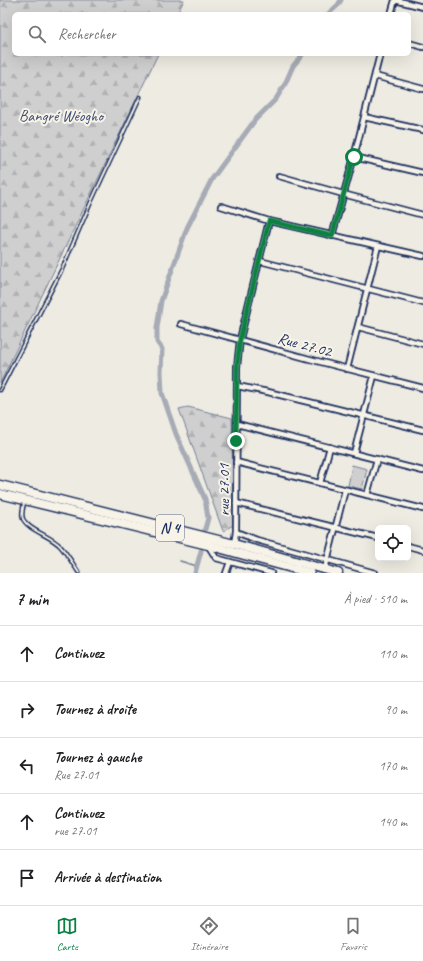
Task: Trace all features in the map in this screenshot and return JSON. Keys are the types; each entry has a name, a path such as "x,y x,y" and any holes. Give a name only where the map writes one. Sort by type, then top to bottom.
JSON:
{"highway":[{"name":"N 4","path":"0,485 234,544 338,573"},
{"name":"N 4","path":"0,494 208,545 310,573"}],"street":[{"path":"392,12 395,0 423,7"},
{"path":"411,44 423,47"},
{"path":"332,236 380,56"},
{"path":"375,76 423,89"},
{"path":"364,117 423,130"},
{"path":"354,157 423,173"},
{"path":"279,176 423,215"},
{"path":"221,206 269,221 423,256"},
{"path":"240,339 269,221"},
{"path":"347,369 378,246"},
{"path":"260,261 423,303"},
{"name":"Rue 27.02","path":"181,324 423,388"},
{"path":"358,327 423,344"},
{"name":"rue 27.01","path":"234,544 236,532 237,386 240,339"},
{"path":"354,453 374,376"},
{"path":"237,386 268,392 423,430"},
{"path":"237,424 423,470"},
{"path":"320,483 330,447"},
{"path":"367,495 377,459"},
{"path":"236,462 423,509"},
{"path":"325,569 346,490"},
{"path":"236,503 375,537"},
{"path":"236,532 257,540 375,573"},
{"path":"208,545 216,558 271,573"},
{"path":"411,547 423,550"},
{"path":"226,573 230,562"}],"lane":[{"path":"0,390 62,269 91,202 140,97"},
{"path":"25,500 23,518 28,524 62,547 79,573"}],"green space":[{"name":"Bangré Wéogho","path":"0,0 184,0 178,12 12,12 12,56 157,56 0,383"},
{"path":"188,407 232,418 233,525 223,531 179,409"},
{"path":"352,465 367,469 362,489 348,486"}],"waterway":[{"path":"330,12 341,0"},
{"path":"205,529 208,518 205,499 176,434 162,393 162,349 157,342 157,328 161,301 187,228 212,179 255,120 276,99 293,66 301,56"},
{"path":"195,573 201,551"},
{"path":"180,561 197,566"}],"route":[{"path":"236,441 237,367 240,339 269,221 312,230 332,236 354,157"}]}
